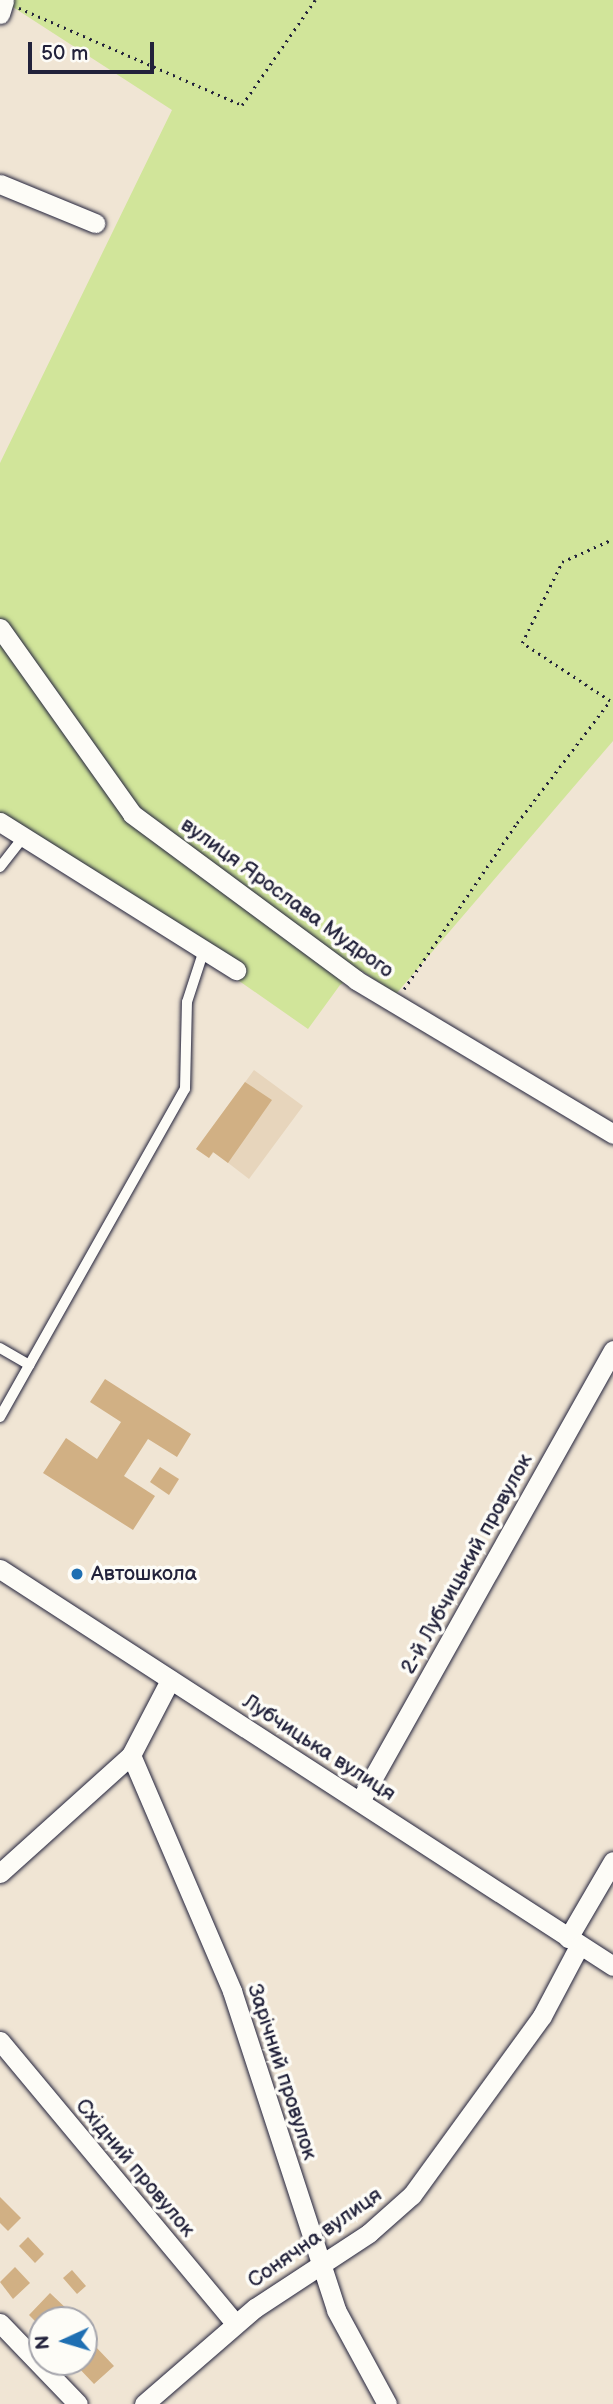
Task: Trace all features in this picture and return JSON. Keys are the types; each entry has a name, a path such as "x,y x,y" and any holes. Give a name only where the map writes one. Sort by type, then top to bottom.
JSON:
{"street":[{"path":"0,14 4,1"},
{"path":"0,184 94,223"},
{"name":"вулиця Ярослава Мудрого","path":"0,628 132,814 394,1003 613,1134"},
{"path":"0,822 236,970"},
{"name":"2-й Лубчицький провулок","path":"360,1801 613,1350"},
{"name":"Лубчицька вулиця","path":"0,1569 613,1966"},
{"path":"2,1868 131,1755 170,1680"},
{"name":"Зарічний провулок","path":"131,1755 232,1991 320,2264 355,2354 387,2404"},
{"name":"Сонячна вулиця","path":"144,2404 236,2324 412,2195 542,2016 573,1942 613,1861"},
{"name":"Східний провулок","path":"0,2041 236,2324"},
{"path":"0,2323 78,2404"}],"lane":[{"path":"0,867 23,838"},
{"path":"0,1417 185,1089 187,1002 204,950"},
{"path":"0,1348 30,1364"}],"path":[{"path":"4,1 242,106 314,0"},
{"path":"394,1003 517,823 610,701 522,643 562,562 613,540"}],"shaded area":[{"path":"254,1070 303,1106 249,1179 214,1152 209,1158 196,1149"}],"green space":[{"path":"2,0 613,0 613,741 396,994 362,971 340,985 308,1029 0,814 0,463 172,110"}],"building":[{"path":"245,1082 272,1100 228,1163 213,1152 209,1158 196,1149"},
{"path":"105,1379 191,1434 177,1457 148,1439 124,1476 155,1496 133,1530 43,1473 66,1438 97,1459 121,1422 90,1402"},
{"path":"160,1467 179,1479 169,1495 150,1482"},
{"path":"0,2197 21,2218 8,2231 0,2223"},
{"path":"28,2237 44,2254 35,2263 19,2246"},
{"path":"15,2267 30,2283 13,2299 0,2282"},
{"path":"72,2270 86,2286 77,2294 63,2278"},
{"path":"50,2293 64,2306 38,2306"},
{"path":"98,2349 114,2366 94,2384 86,2376 98,2376"}],"place":[{"name":"Автошкола","path":"77,1574"}]}
